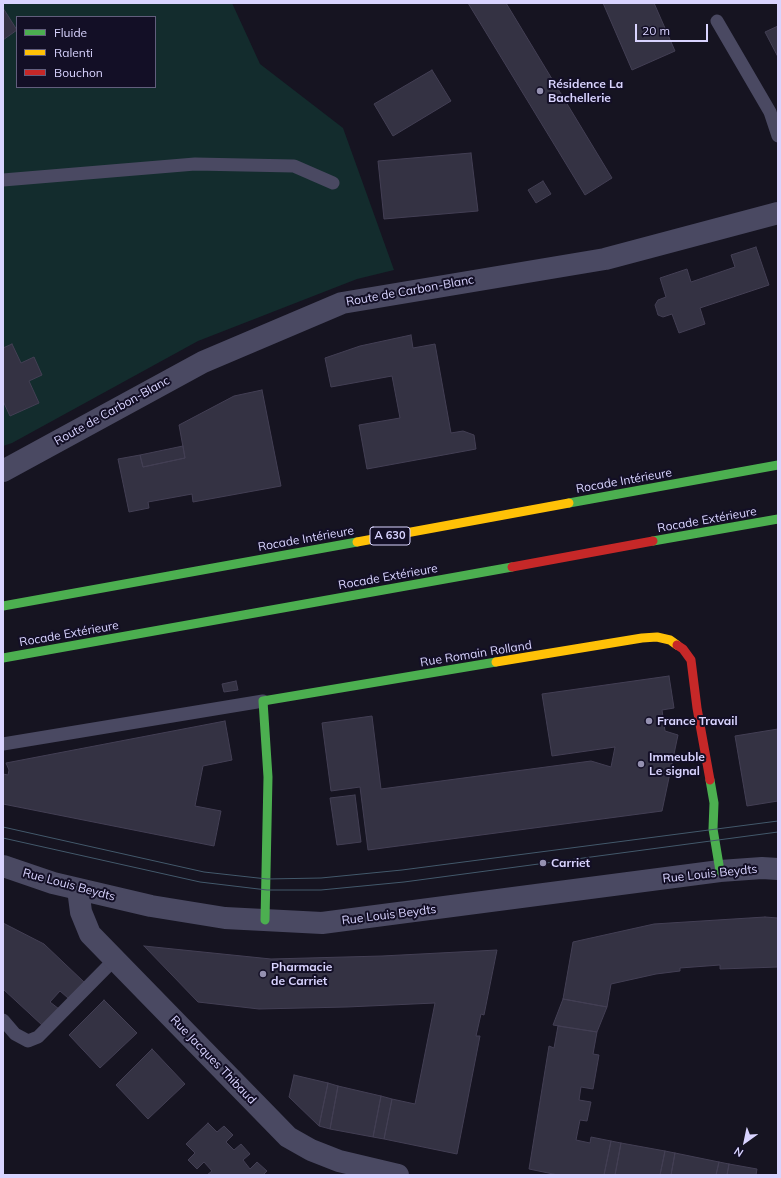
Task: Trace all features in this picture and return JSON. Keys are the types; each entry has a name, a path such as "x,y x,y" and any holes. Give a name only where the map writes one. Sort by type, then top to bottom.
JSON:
{"main road":[{"name":"Rocade Intérieure","path":"3,606 778,465"},
{"name":"Rocade Extérieure","path":"3,658 778,519"},
{"name":"Rue Romain Rolland","path":"263,701 642,638 657,637 670,640 683,648 691,660 697,708 714,803 713,829 720,871"},
{"path":"263,701 268,777 267,890 264,920"}],"street":[{"name":"Route de Carbon-Blanc","path":"3,471 203,362 342,303 605,259 778,213"},
{"name":"Rue Louis Beydts","path":"3,866 78,888 151,906 225,918 322,923 720,871 762,868 778,869"},
{"name":"Rue Jacques Thibaud","path":"78,888 81,912 90,934 288,1137 311,1150 339,1161 398,1175"}],"lane":[{"path":"717,21 770,112 778,136"},
{"path":"3,180 195,164 294,166 333,184"},
{"path":"3,744 263,701"},
{"path":"3,1020 15,1034 28,1041 38,1036 115,959"}],"green space":[{"path":"3,3 232,3 260,64 343,128 394,270 357,279 198,341 12,443 3,446"}],"building":[{"name":"Résidence La Bachellerie","path":"468,3 506,3 612,178 585,195"},
{"path":"603,3 654,3 675,51 632,70"},
{"path":"3,8 16,31 3,40"},
{"path":"778,26 778,57 765,32"},
{"path":"432,70 451,101 393,136 374,104"},
{"path":"471,153 478,211 384,219 378,161"},
{"path":"543,181 551,194 536,203 528,190"},
{"path":"756,247 769,285 700,308 705,324 679,333 672,314 663,317 658,315 655,305 658,300 666,297 660,278 687,269 691,282 735,267 731,255"},
{"path":"411,335 413,348 435,344 451,433 463,431 474,435 476,449 367,469 359,425 400,418 392,376 331,387 325,358 360,346"},
{"path":"12,344 21,363 34,357 42,375 29,381 39,403 10,416 3,401 3,348"},
{"path":"262,390 281,486 193,502 192,494 148,502 149,508 129,512 118,459 140,455 143,467 185,458 179,425 234,396"},
{"path":"183,446 185,458 143,467 140,455"},
{"name":"Immeuble Le signal","path":"669,676 674,708 662,710 665,731 678,735 662,811 368,850 360,787 331,791 322,723 372,716 381,789 591,761 611,767 615,747 552,756 542,694"},
{"path":"236,681 238,690 224,692 222,684"},
{"path":"225,721 232,760 203,766 195,806 221,811 214,846 3,804 3,774 8,775 9,770 6,763"},
{"path":"778,729 778,801 747,806 735,736"},
{"path":"355,795 361,842 337,845 330,798"},
{"path":"765,917 778,918 778,967 720,969 720,965 680,968 680,971 656,974 611,984 607,1007 563,999 573,942 654,924"},
{"path":"3,923 44,944 84,982 68,998 60,991 50,1002 59,1009 43,1026 3,989"},
{"path":"144,946 271,959 382,956 497,950 484,1015 481,1014 476,1036 480,1036 457,1154 384,1139 392,1099 415,1104 435,1003 259,1009 198,1002"},
{"path":"563,999 607,1007 597,1032 553,1025"},
{"path":"104,1000 137,1033 100,1068 69,1035"},
{"path":"558,1026 597,1032 593,1054 599,1055 593,1089 581,1087 579,1100 591,1102 587,1121 580,1120 576,1140 590,1143 591,1137 611,1141 604,1175 558,1175 529,1169 549,1046 554,1048"},
{"path":"152,1049 185,1084 148,1119 116,1085"},
{"path":"294,1075 328,1083 319,1126 289,1097"},
{"path":"328,1083 338,1086 330,1129 319,1126"},
{"path":"338,1086 381,1096 373,1137 330,1129"},
{"path":"381,1096 392,1099 384,1139 373,1137"},
{"path":"208,1123 217,1132 224,1126 233,1135 226,1142 234,1150 241,1144 250,1154 243,1160 250,1169 257,1162 267,1171 263,1175 207,1175 212,1171 204,1162 197,1169 188,1160 195,1153 186,1144"},
{"path":"611,1141 621,1143 615,1175 604,1175"},
{"path":"621,1143 665,1151 660,1175 615,1175"},
{"path":"665,1151 675,1153 671,1175 660,1175"},
{"path":"675,1153 719,1162 716,1175 671,1175"},
{"path":"719,1162 729,1164 727,1175 716,1175"},
{"path":"729,1164 757,1169 756,1175 727,1175"}],"tram line":[{"path":"3,827 204,872 267,879 321,878 402,870 778,821"},
{"path":"3,838 200,882 267,890 321,890 404,882 778,832"}],"traffic: fast":[{"path":"569,503 778,465"},
{"path":"653,541 778,519"},
{"path":"3,606 357,542"},
{"path":"3,658 512,567"},
{"path":"265,920 268,777 263,701 496,662"},
{"path":"710,780 714,803 713,829 720,871"}],"traffic: slow":[{"path":"357,542 569,503"},
{"path":"496,662 642,638 657,637 670,640 677,645"}],"traffic: jam":[{"path":"512,567 653,541"},
{"path":"677,645 683,649 691,660 697,708 710,780"}],"place":[{"name":"Résidence La Bachellerie","path":"540,91"},
{"name":"France Travail","path":"649,721"},
{"name":"Immeuble Le signal","path":"641,764"},
{"name":"Carriet","path":"543,863"},
{"name":"Pharmacie de Carriet","path":"263,974"}]}
